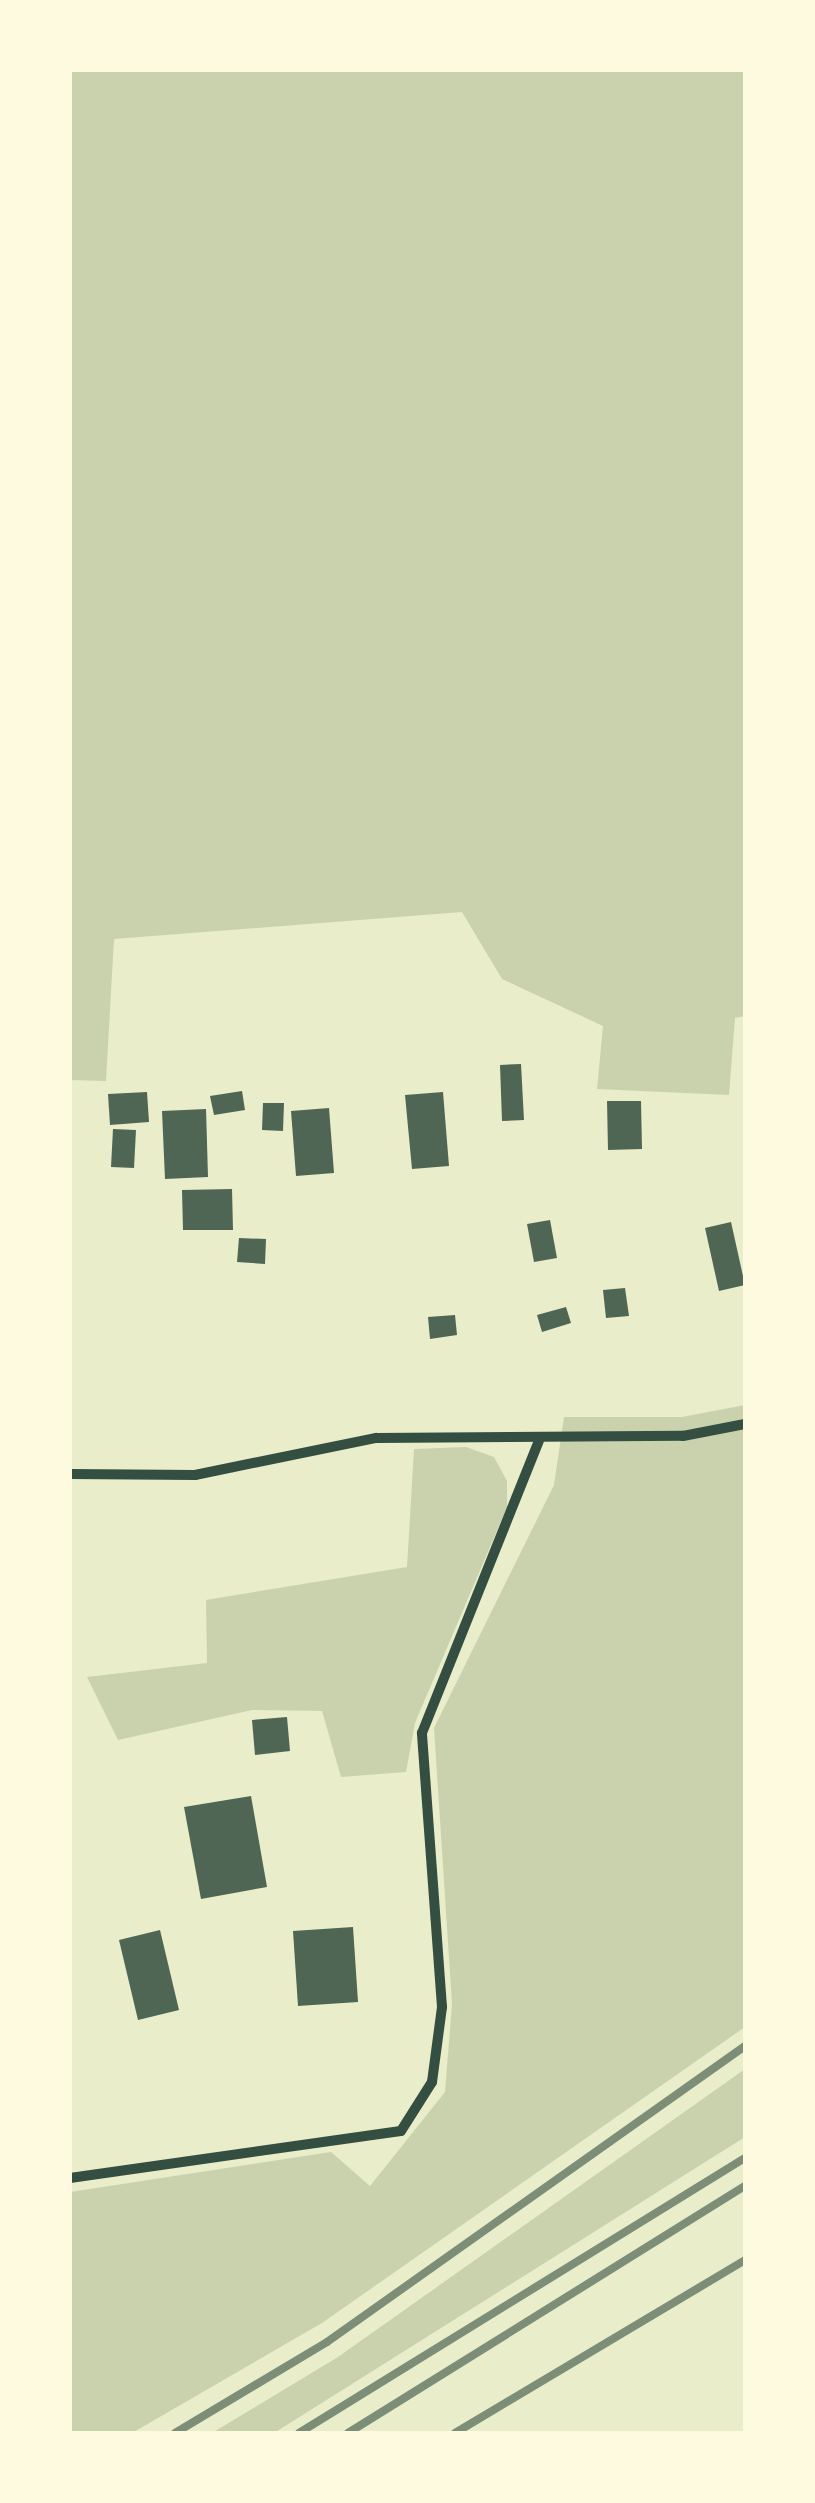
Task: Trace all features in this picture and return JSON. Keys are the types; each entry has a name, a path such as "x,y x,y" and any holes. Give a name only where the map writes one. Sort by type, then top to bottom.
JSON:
{"street":[{"path":"70,1474 195,1475 376,1438 478,1434 539,1440 596,1434 683,1436 745,1424"},
{"path":"70,2178 400,2131 432,2082 442,2007 422,1733 539,1440"}],"green space":[{"path":"70,70 745,70 745,1016 735,1018 729,1095 597,1089 603,1026 502,979 462,912 114,939 106,1081 70,1080"},
{"path":"745,1405 745,2027 322,2323 132,2433 70,2433 70,2192 331,2152 370,2186 445,2092 452,2004 434,1728 554,1485 564,1417 682,1417"},
{"path":"466,1447 494,1457 507,1481 507,1507 415,1723 406,1772 341,1777 322,1711 252,1710 118,1740 87,1677 207,1663 206,1600 407,1567 414,1449"},
{"path":"745,2069 745,2137 274,2433 212,2433 338,2357"}],"building":[{"path":"521,1064 524,1120 502,1121 500,1065"},
{"path":"242,1091 245,1110 214,1115 210,1096"},
{"path":"147,1092 149,1122 110,1125 108,1094"},
{"path":"443,1092 449,1166 412,1169 405,1095"},
{"path":"607,1101 641,1101 642,1149 608,1150"},
{"path":"263,1103 284,1103 283,1131 262,1130"},
{"path":"329,1108 334,1173 296,1176 291,1111"},
{"path":"206,1109 208,1177 165,1179 162,1111"},
{"path":"113,1129 136,1130 134,1168 111,1167"},
{"path":"232,1189 233,1230 183,1230 182,1190"},
{"path":"550,1220 557,1258 534,1262 527,1224"},
{"path":"731,1222 745,1285 719,1291 705,1228"},
{"path":"239,1238 266,1239 265,1264 237,1262"},
{"path":"625,1288 629,1316 606,1318 603,1290"},
{"path":"566,1307 571,1323 542,1332 537,1315"},
{"path":"455,1315 457,1335 430,1339 428,1317"},
{"path":"287,1717 290,1751 255,1755 252,1720"},
{"path":"251,1796 267,1887 201,1899 184,1807"},
{"path":"353,1927 358,2002 298,2006 293,1931"},
{"path":"160,1930 179,2010 138,2020 119,1940"}],"railway":[{"path":"175,2433 327,2342 745,2046"},
{"path":"299,2433 745,2158"},
{"path":"348,2433 745,2186"},
{"path":"455,2433 745,2260"}]}
